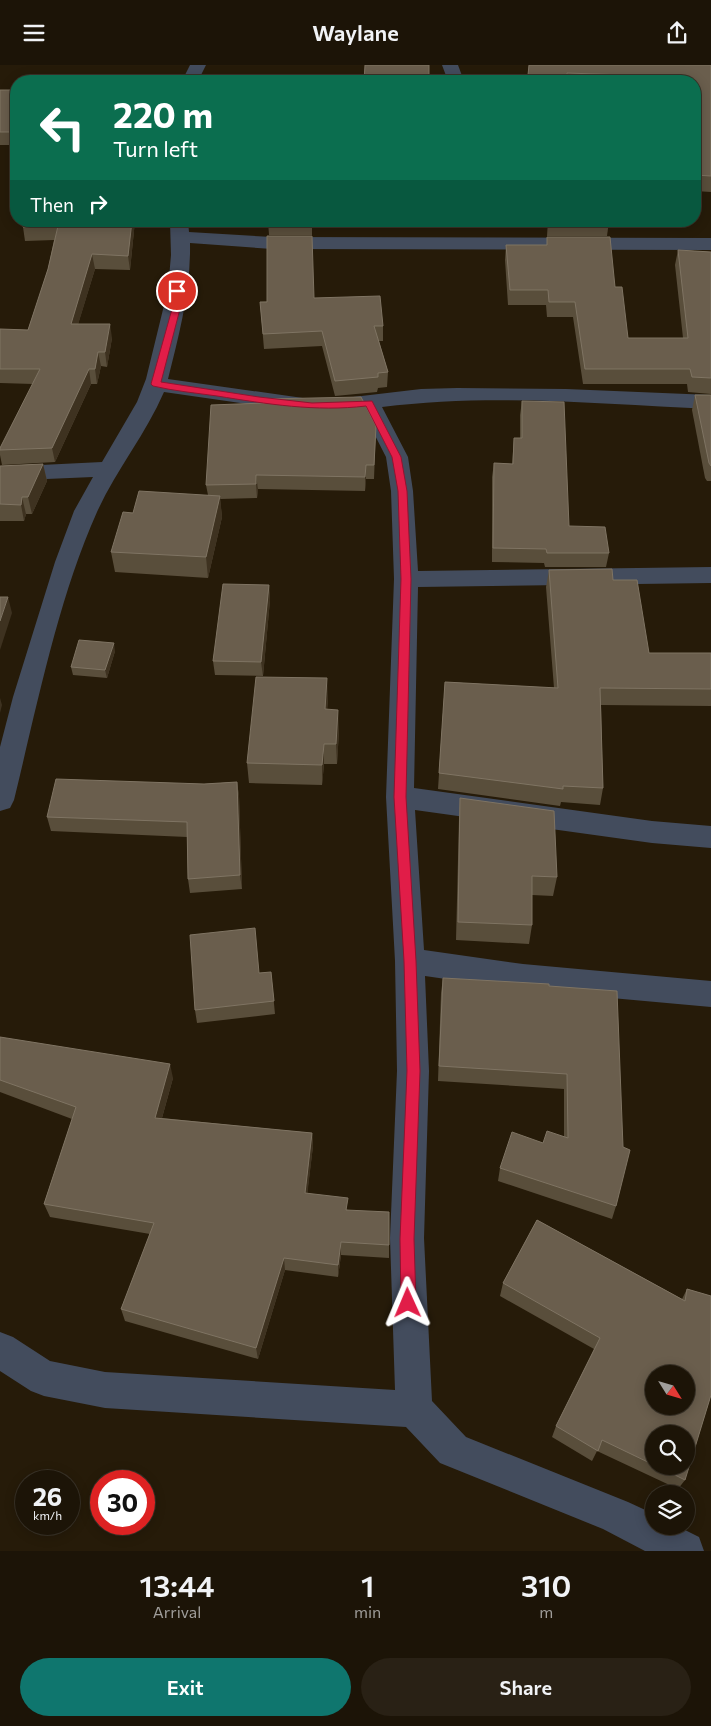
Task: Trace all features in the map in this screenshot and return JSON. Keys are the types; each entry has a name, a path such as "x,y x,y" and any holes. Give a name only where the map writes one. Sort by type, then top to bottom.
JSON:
{"street":[{"path":"0,800 33,670 56,593 80,526 108,469 156,384 176,309 180,229 272,243 711,244"},
{"path":"156,384 259,400 327,406 369,403 420,396 521,395 711,402"},
{"path":"369,403 397,457 402,491 406,579 400,797 410,961 413,1071 407,1239 414,1409 453,1450 614,1515 685,1551"},
{"path":"0,474 108,469"},
{"path":"406,579 711,575"},
{"path":"400,797 652,832 711,837"},
{"path":"410,961 523,977 711,994"},
{"path":"0,1350 44,1378 105,1390 414,1409"}],"building":[{"path":"365,65 429,65 429,75 364,75"},
{"path":"529,65 711,65 711,176 701,175 701,75 567,73 567,75 528,75"},
{"path":"0,90 10,90 10,132 0,132"},
{"path":"58,227 131,227 128,256 92,254 71,324 110,324 105,352 98,352 95,369 89,369 52,448 0,450 40,369 0,369 0,329 28,330 48,269"},
{"path":"267,236 312,236 314,298 380,296 383,326 374,326 388,372 378,373 378,377 335,381 322,331 263,334 260,302 267,302"},
{"path":"547,237 610,237 615,287 622,287 628,338 688,338 678,250 711,252 711,378 692,377 690,369 585,369 575,302 549,302 548,290 510,290 506,245 547,245"},
{"path":"695,395 711,395 711,466 709,463"},
{"path":"361,397 376,426 374,465 366,465 365,477 256,475 256,484 206,485 211,405 265,403 265,399"},
{"path":"522,401 564,402 569,526 605,527 609,553 547,553 546,549 493,548 494,463 513,464 514,438 522,438"},
{"path":"43,464 28,497 22,497 21,505 0,504 0,466"},
{"path":"139,491 220,496 206,557 111,552 123,512 133,513"},
{"path":"612,569 613,580 637,580 649,653 711,653 711,689 600,688 603,788 563,786 563,789 439,773 445,682 558,688 549,570"},
{"path":"223,584 269,585 261,662 213,661"},
{"path":"0,597 8,597 0,621"},
{"path":"79,640 114,643 105,670 71,667"},
{"path":"256,677 327,678 325,709 338,710 336,744 324,744 322,765 247,763"},
{"path":"56,779 204,784 237,782 240,875 188,879 187,822 47,817"},
{"path":"460,798 554,811 557,877 532,876 532,925 458,922"},
{"path":"255,928 259,973 271,972 274,1001 195,1010 190,935"},
{"path":"443,978 549,984 549,986 617,991 623,1147 630,1150 616,1206 500,1168 512,1132 543,1143 547,1131 568,1138 567,1074 439,1066"},
{"path":"0,1037 170,1064 155,1118 312,1133 305,1193 348,1198 346,1210 389,1212 389,1245 341,1242 338,1265 284,1258 256,1348 121,1309 154,1223 44,1204 76,1107 0,1080"},
{"path":"537,1220 685,1301 687,1289 711,1296 711,1395 695,1447 695,1425 645,1425 645,1461 602,1440 598,1451 556,1426 600,1338 503,1283"},
{"path":"675,1475 687,1475 685,1480"}],"route":[{"path":"177,291 176,309 156,384 259,400 312,405 342,406 369,403 397,457 402,491 406,579 400,797 410,961 413,1071 407,1239 408,1303"}]}
